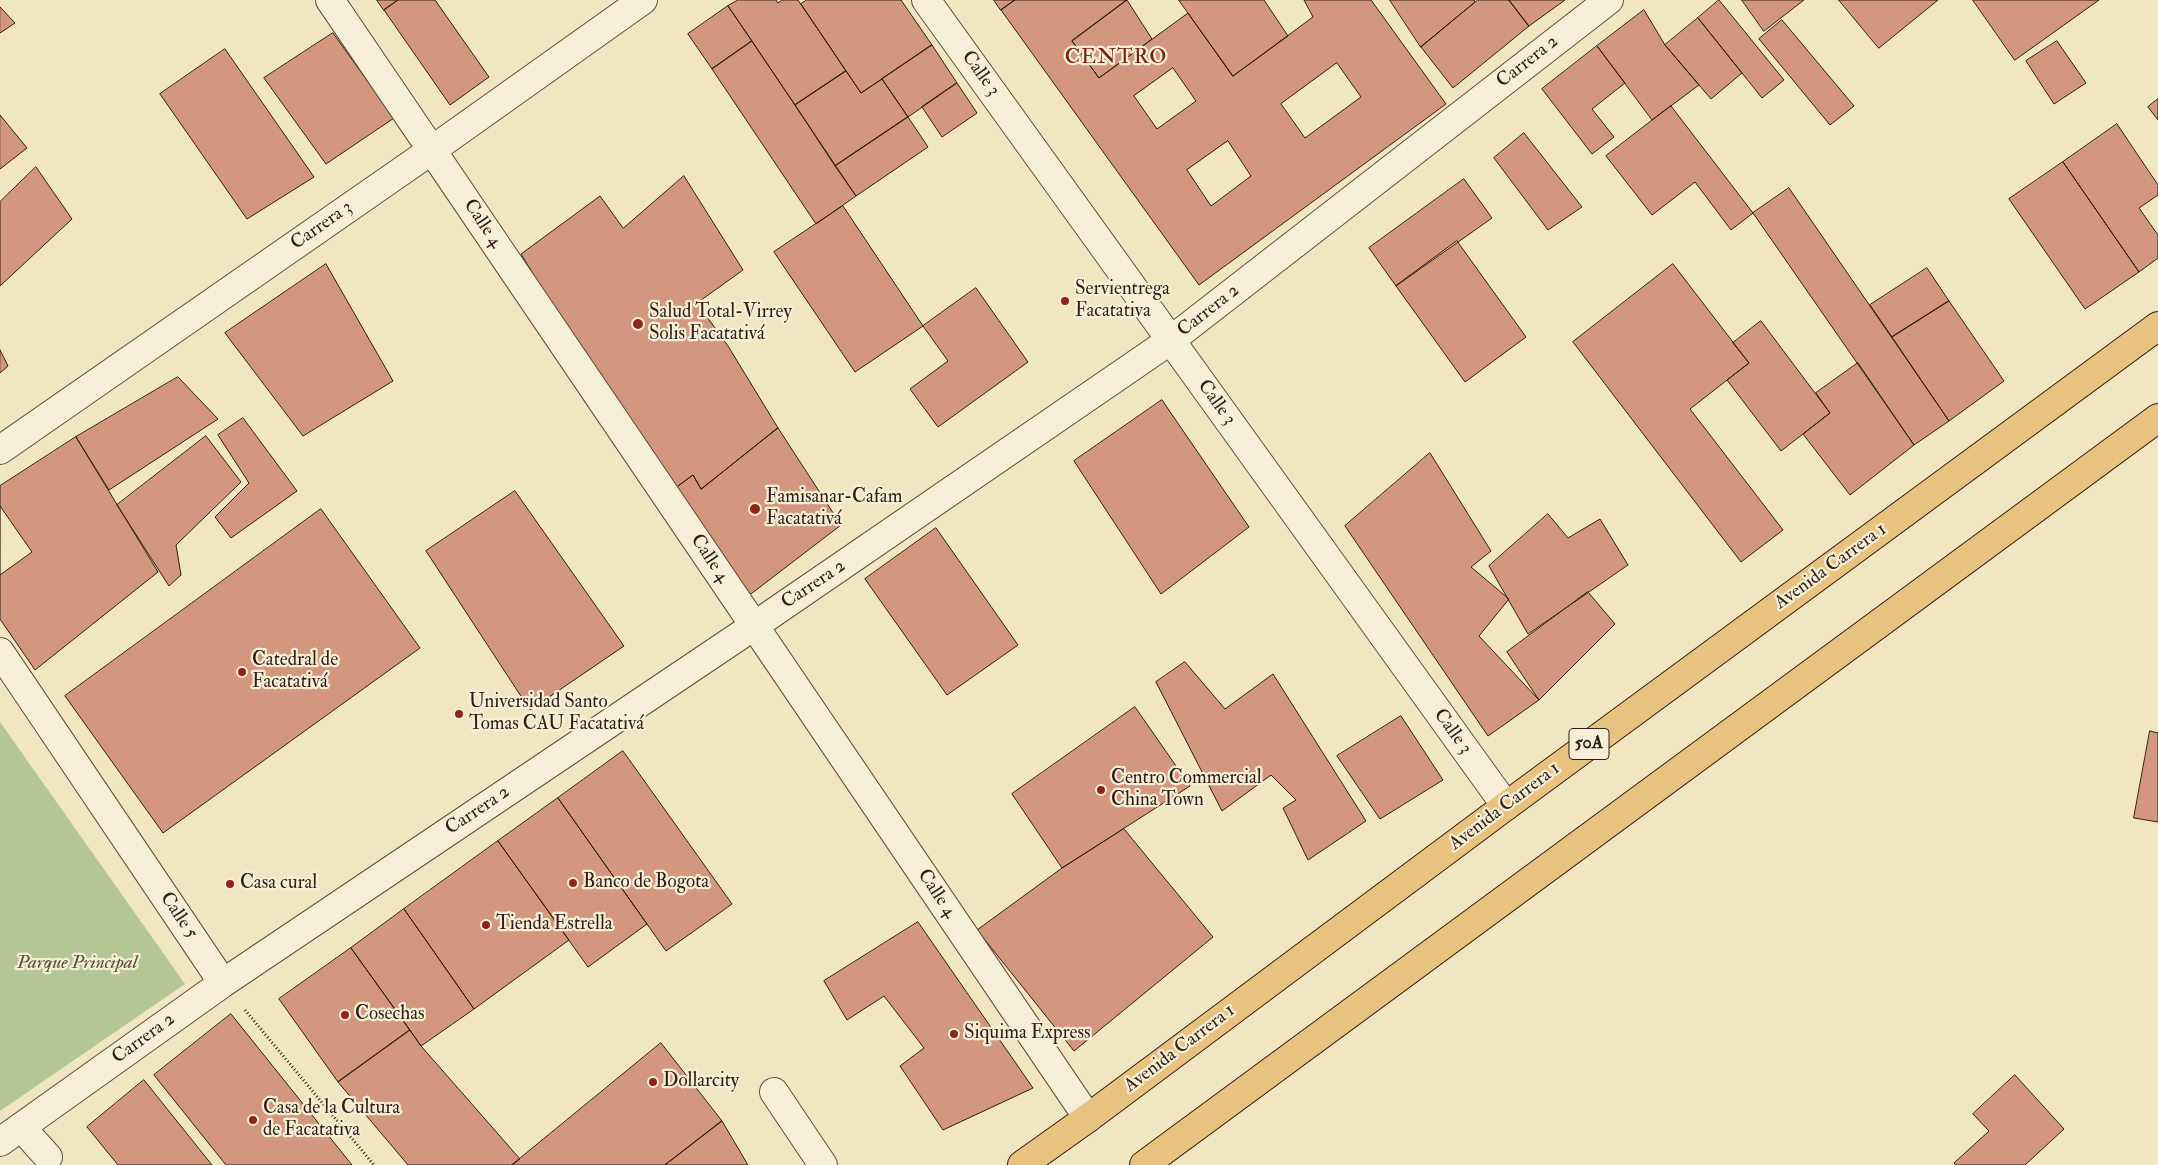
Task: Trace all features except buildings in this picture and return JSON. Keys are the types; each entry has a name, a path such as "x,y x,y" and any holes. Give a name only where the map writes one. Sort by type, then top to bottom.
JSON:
{"main road":[{"name":"Avenida Carrera 1","path":"1022,1165 2158,326"},
{"path":"1144,1165 2158,418"}],"street":[{"name":"Calle 4","path":"330,0 1088,1118"},
{"name":"Carrera 3","path":"0,450 432,150 643,0"},
{"name":"Calle 3","path":"926,0 1506,806"},
{"name":"Carrera 2","path":"11,1134 223,983 754,626 1171,340 1609,0"},
{"name":"Calle 5","path":"0,652 223,983"},
{"path":"774,1092 823,1165"},
{"path":"11,1134 48,1157"}],"path":[{"path":"223,983 374,1165"}],"green space":[{"name":"Parque Principal","path":"0,722 185,984 0,1111"}],"place":[{"name":"Servientrega Facatativa","path":"1065,301"},
{"name":"Salud Total-Virrey Solis Facatativá","path":"638,324"},
{"name":"Famisanar-Cafam Facatativá","path":"755,509"},
{"name":"Catedral de Facatativá","path":"242,672"},
{"name":"Universidad Santo Tomas CAU Facatativá","path":"459,714"},
{"name":"Centro Commercial China Town","path":"1101,790"},
{"name":"Banco de Bogota","path":"573,883"},
{"name":"Casa cural","path":"230,884"},
{"name":"Tienda Estrella","path":"486,925"},
{"name":"Cosechas","path":"345,1015"},
{"name":"Siquima Express","path":"954,1034"},
{"name":"Dollarcity","path":"653,1082"},
{"name":"Casa de la Cultura de Facatativa","path":"253,1120"}],"district":[{"name":"CENTRO","path":"1116,58"}]}
